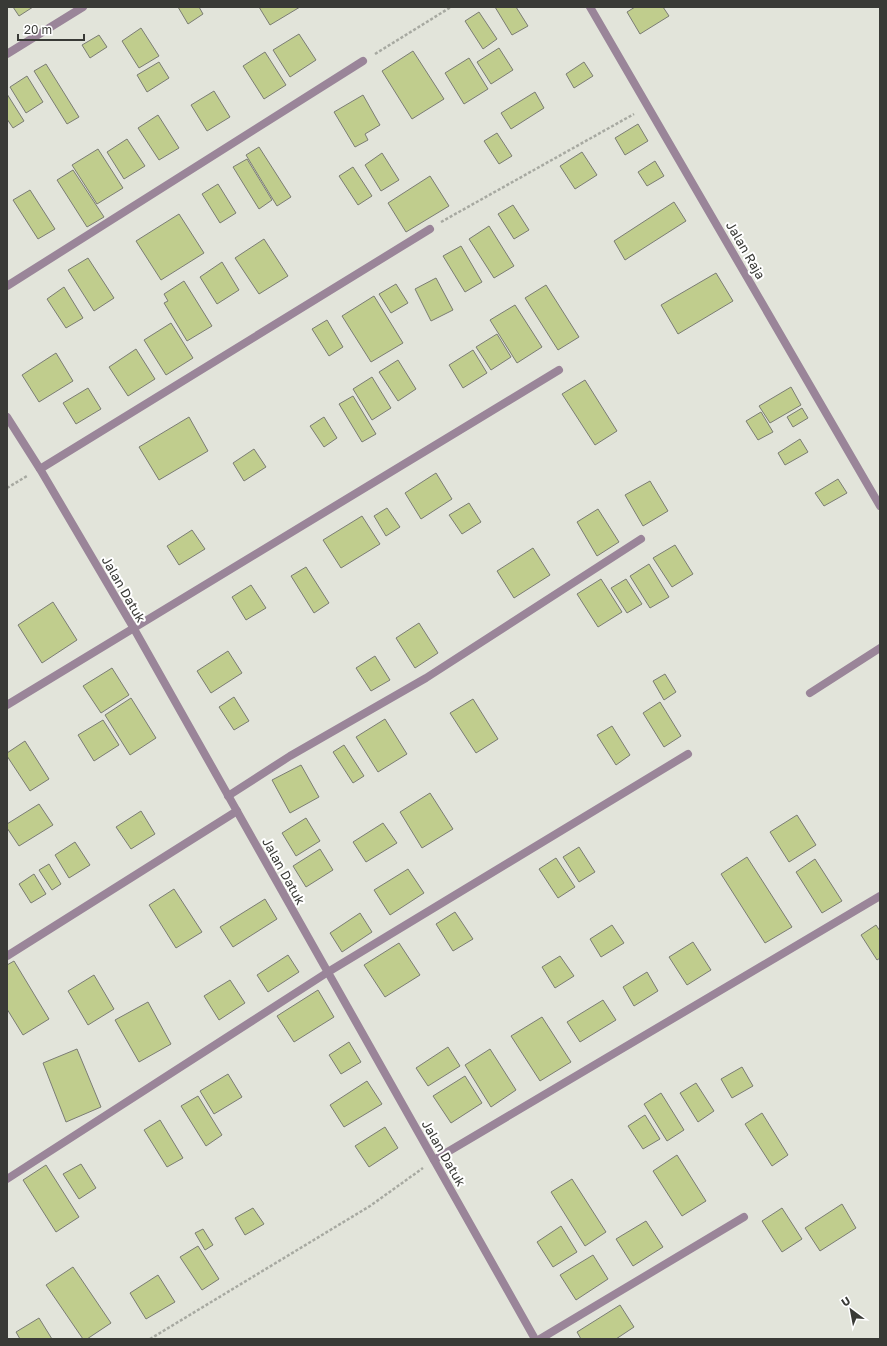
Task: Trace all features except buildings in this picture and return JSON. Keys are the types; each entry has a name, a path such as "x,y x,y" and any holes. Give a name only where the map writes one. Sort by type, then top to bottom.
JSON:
{"street":[{"path":"7,54 83,7"},
{"name":"Jalan Raja","path":"590,7 880,506"},
{"path":"7,286 363,61"},
{"path":"40,469 430,228"},
{"path":"7,705 133,627 559,370"},
{"name":"Jalan Datuk","path":"7,417 40,469 133,627 535,1339"},
{"path":"228,796 290,756 426,678 641,539"},
{"path":"810,693 880,648"},
{"path":"7,1179 328,972 688,754"},
{"path":"7,956 236,811"},
{"path":"434,1160 880,896"},
{"path":"540,1339 744,1216"}],"path":[{"path":"363,61 451,7"},
{"path":"430,228 648,105"},
{"path":"7,488 40,469"},
{"path":"150,1339 370,1206 434,1160"}]}
